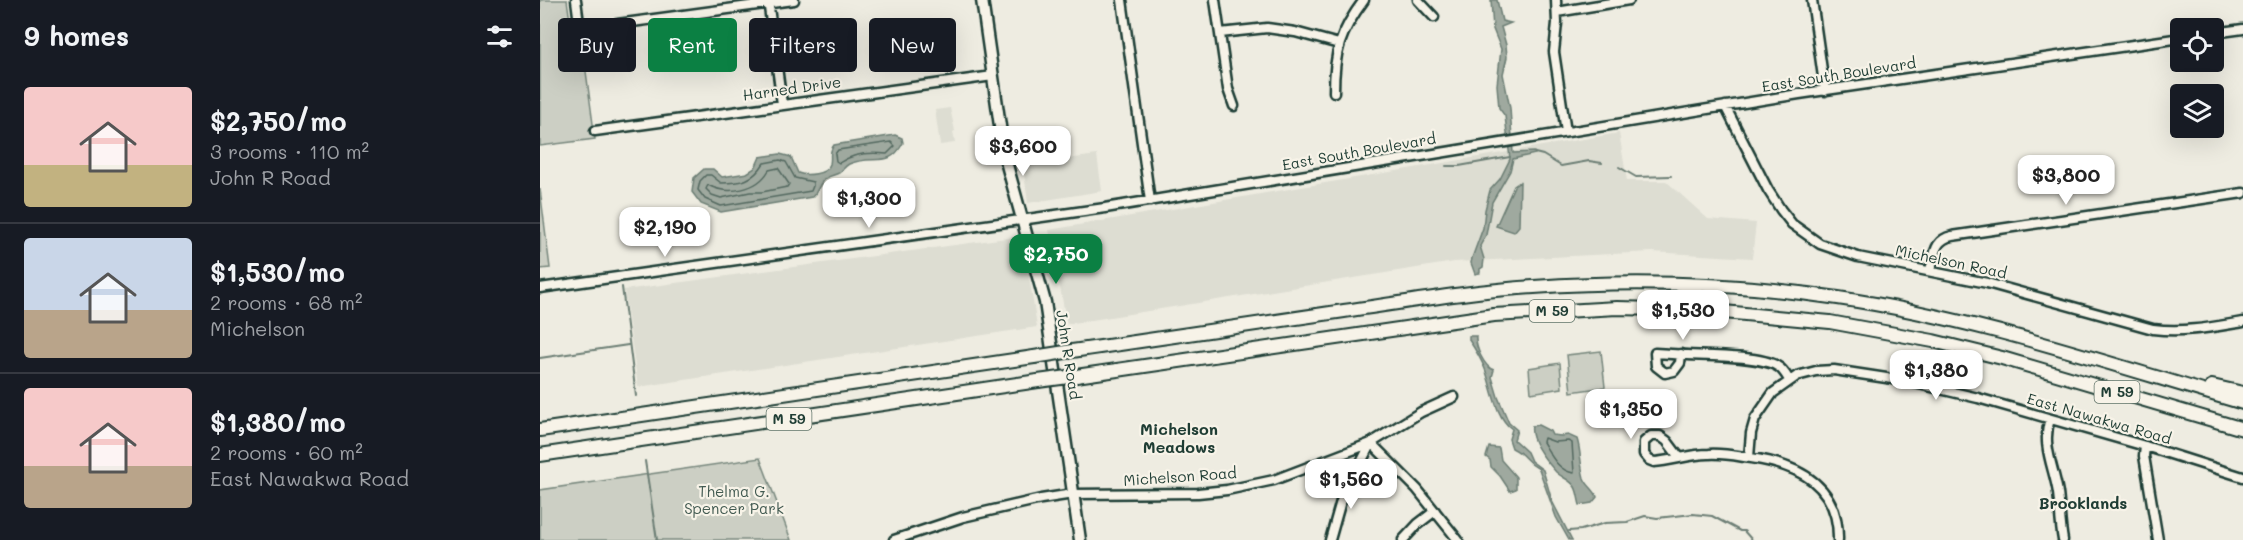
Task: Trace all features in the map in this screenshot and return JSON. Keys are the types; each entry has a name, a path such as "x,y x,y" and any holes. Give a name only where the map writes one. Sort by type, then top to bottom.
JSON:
{"highway":[{"name":"M 59","path":"540,430 1454,295 1540,286 1637,283 1741,287 1857,301 1975,325 2243,403"},
{"name":"M 59","path":"540,456 1494,315 1617,308 1703,310 1799,318 1912,336 2011,360 2243,430"},
{"path":"2109,364 2243,393"}],"main road":[{"name":"John R Road","path":"982,0 1004,154 1043,295 1080,540"}],"street":[{"path":"576,0 579,23 588,28 794,0"},
{"path":"1122,0 1150,201"},
{"path":"1215,0 1228,89 1233,106"},
{"path":"1334,92 1334,66 1339,44 1348,20 1364,0"},
{"path":"1418,0 1434,17"},
{"path":"1556,0 1554,52 1566,132"},
{"path":"1557,12 1629,0"},
{"path":"1812,0 1825,91"},
{"path":"768,2 782,104"},
{"path":"1220,33 1252,28 1274,28 1339,44"},
{"path":"2224,32 2243,29"},
{"name":"East South Boulevard","path":"540,288 1150,201 1503,141 2170,40"},
{"name":"Harned Drive","path":"595,131 993,76"},
{"name":"Michelson Road","path":"1725,106 1768,190 1792,224 1820,244 1839,251 1987,283 2153,328 2173,331 2190,330 2243,322"},
{"path":"1930,270 1940,240 1952,236 2243,193"},
{"path":"1681,354 1770,363 1782,369 1789,380"},
{"name":"East Nawakwa Road","path":"1749,457 1755,419 1768,398 1789,380 1816,371 1845,371 1934,387 2145,446 2243,477"},
{"name":"Michelson Road","path":"894,540 988,510 1073,494 1164,494 1227,490 1285,477 1371,443 1421,412 1454,397"},
{"path":"2050,419 2046,433 2047,449 2057,489 2063,540"},
{"path":"1330,540 1341,501 1371,443 1400,470 1458,540"},
{"path":"2145,446 2144,456 2158,540"},
{"path":"1679,457 1716,454 1749,457 1786,465 1804,474 1816,483 1833,509 1838,540"},
{"path":"1403,540 1435,510"}],"shaded area":[{"path":"950,108 955,143 940,145 935,110"},
{"path":"1619,133 1627,181 1666,181 1708,219 1756,223 1752,258 1652,252 1454,262 1067,324 1049,230"},
{"path":"1097,155 1102,191 1028,203 1023,165"},
{"path":"1014,237 1026,257 1037,327 638,387 624,290"}],"green space":[{"path":"540,0 567,0 570,18 558,18 558,72 586,72 595,139 540,146"},
{"path":"540,189 550,268 540,269"},
{"path":"1601,351 1605,387 1571,392 1567,355"},
{"path":"1560,363 1562,388 1531,393 1529,368"},
{"name":"Thelma G. Spencer Park","path":"760,458 791,540 540,540 540,490"}],"water":[{"path":"1491,0 1497,0 1502,21 1511,23 1501,27 1506,45 1507,57 1503,74 1510,108 1513,153 1534,152 1535,154 1513,159 1510,171 1492,202 1486,235 1480,246 1484,259 1483,267 1480,273 1475,274 1471,263 1483,228 1490,190 1500,179 1510,159 1505,116 1499,108 1497,85 1501,49 1493,29"},
{"path":"895,135 902,138 903,143 892,156 886,159 849,164 839,173 824,180 812,197 721,212 701,204 692,192 694,178 704,169 713,169 722,177 747,173 755,168 760,157 780,154 791,157 798,173 816,174 828,168 834,145"},
{"path":"1520,182 1519,226 1514,232 1496,226 1514,186"},
{"path":"1469,336 1476,336 1481,356 1494,370 1492,377 1498,397 1509,423 1517,430 1514,440 1527,452 1531,461 1543,470 1552,501 1572,540 1569,540 1556,517 1539,469 1512,448 1509,439 1512,429 1506,424 1498,409 1485,369"},
{"path":"1538,425 1550,431 1552,435 1568,435 1577,439 1584,478 1597,497 1592,503 1580,505 1573,484 1556,472 1544,457 1533,438 1532,426"},
{"path":"1489,447 1499,448 1501,460 1516,477 1516,489 1510,491 1491,467 1490,460 1486,457"}],"waterway":[{"path":"1535,153 1561,166 1589,161 1602,163"},
{"path":"1446,166 1459,166 1510,157"},
{"path":"1619,167 1636,177 1671,176"},
{"path":"622,287 636,396"},
{"path":"540,358 628,345"},
{"path":"645,461 657,540"},
{"path":"1569,531 1605,523 1627,522 1645,516 1657,518 1693,514 1712,516 1744,531 1752,540"}],"district":[{"name":"Michelson Meadows","path":"1179,438"},
{"name":"Brooklands","path":"2083,503"}]}
